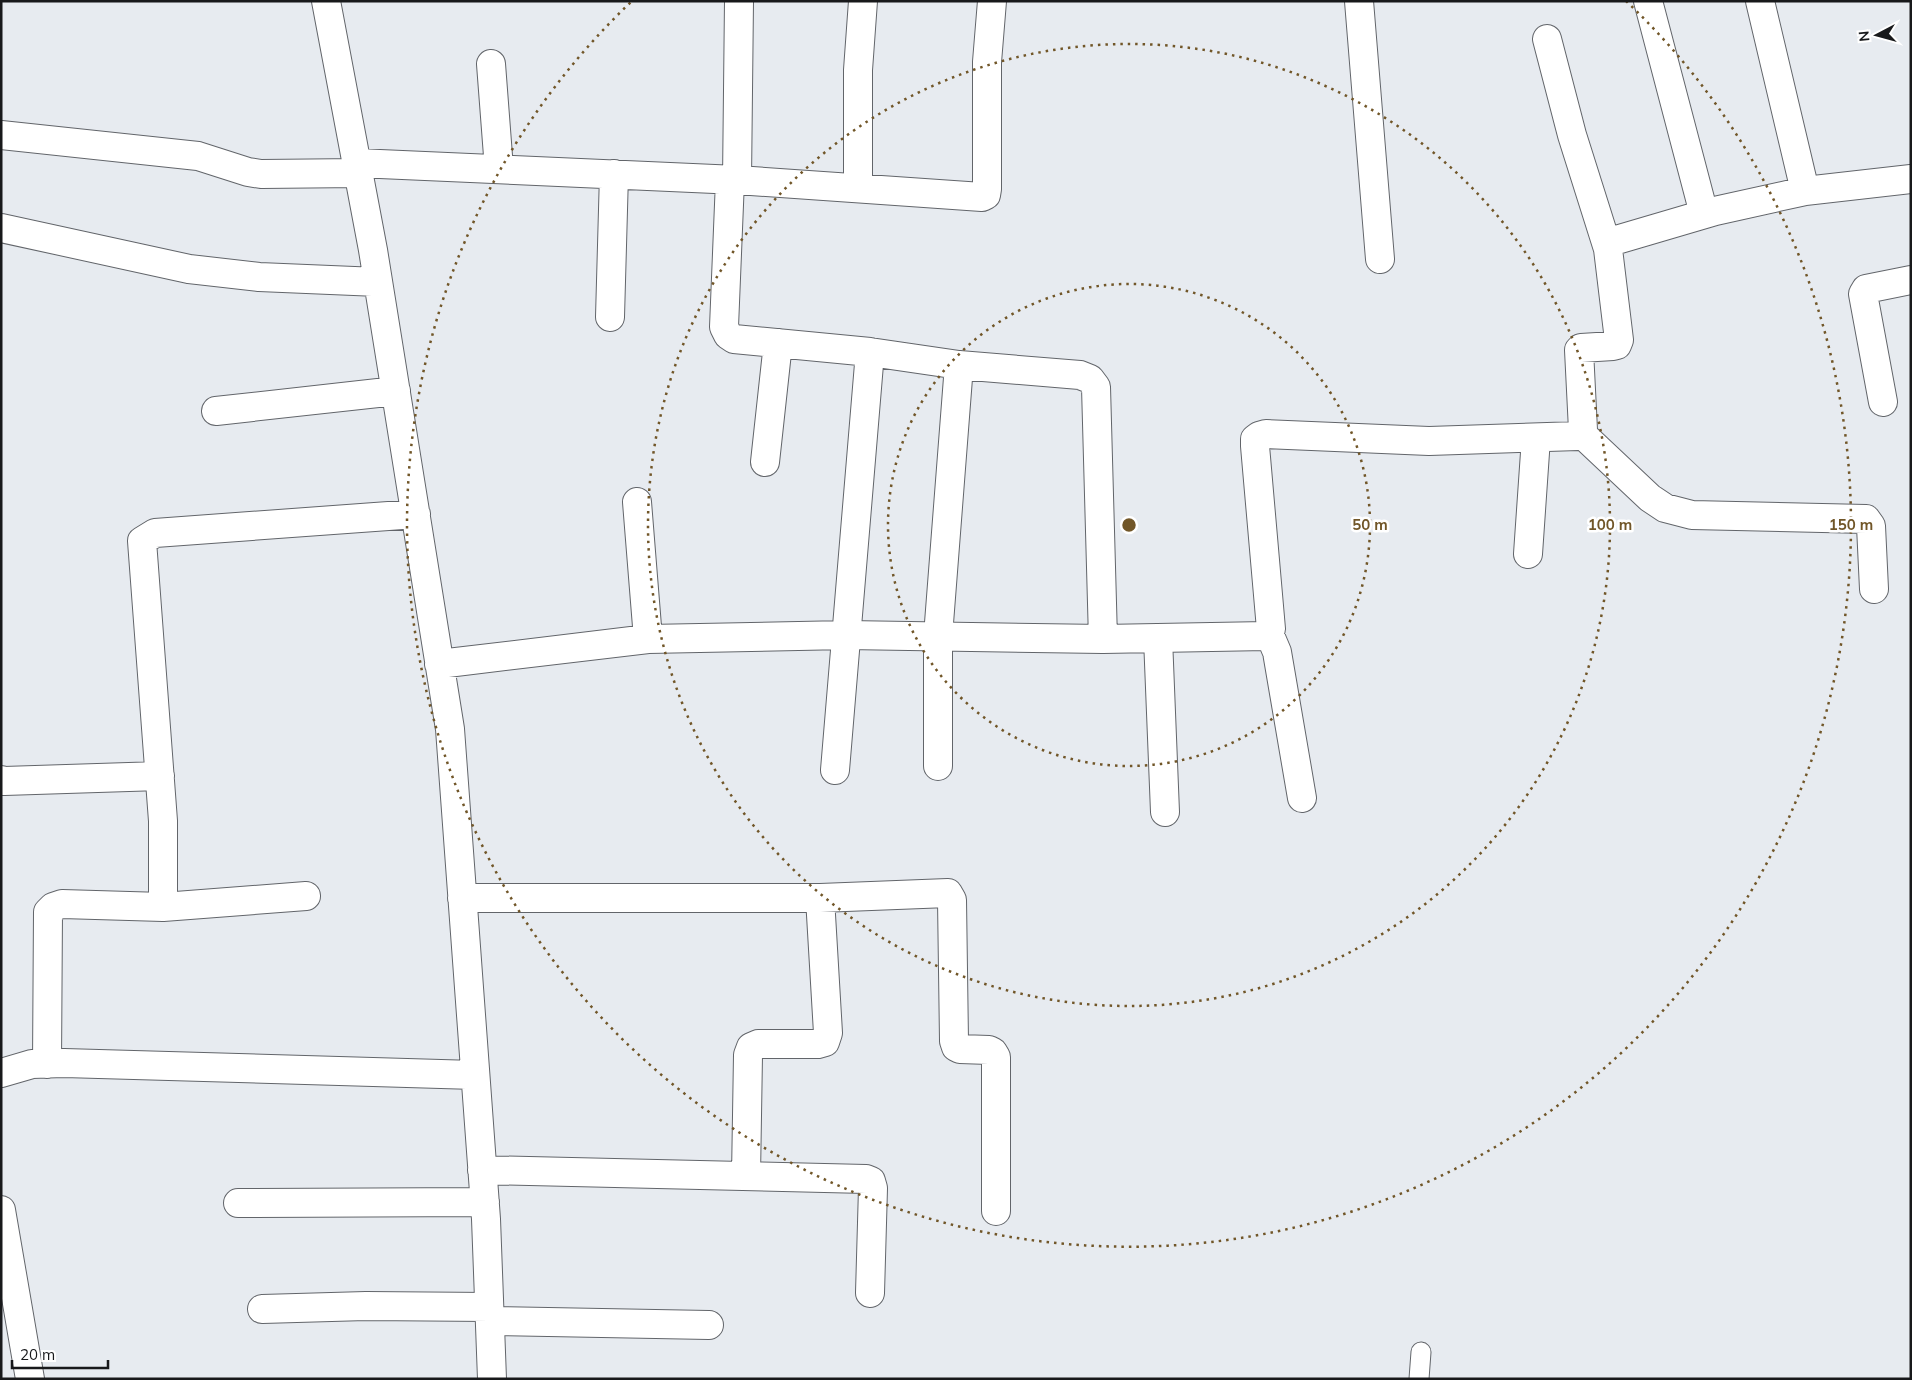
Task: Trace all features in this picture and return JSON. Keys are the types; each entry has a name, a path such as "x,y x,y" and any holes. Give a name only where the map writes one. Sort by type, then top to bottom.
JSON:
{"street":[{"path":"326,1 378,282 450,729 485,1202 492,1379"},
{"path":"739,1 734,180 724,327 728,335 734,339 870,352 959,365 1080,375 1090,379 1096,387 1103,639"},
{"path":"858,188 858,70 863,1"},
{"path":"1,135 198,156 248,172 261,174 358,168 499,168 734,180 982,197 986,195 987,62 992,1"},
{"path":"1359,1 1380,259"},
{"path":"1648,1 1704,214"},
{"path":"1760,1 1805,191"},
{"path":"1547,39 1572,135 1608,249 1619,340 1617,345 1581,348 1579,350 1582,434"},
{"path":"491,64 499,168"},
{"path":"610,317 614,174"},
{"path":"1608,249 1613,241 1704,214 1805,191 1911,179"},
{"path":"1,228 189,269 259,277 378,282"},
{"path":"1883,402 1863,294 1866,289 1872,286 1911,280"},
{"path":"765,462 778,343"},
{"path":"835,770 870,352"},
{"path":"938,766 938,636 959,365"},
{"path":"216,411 396,391"},
{"path":"439,664 648,639 847,635 1103,639 1266,636 1271,629 1254,446 1255,439 1259,436 1266,434 1429,441 1536,438 1578,436 1582,434"},
{"path":"1582,434 1650,498 1665,508 1692,515 1866,519 1871,526 1874,589"},
{"path":"1528,554 1536,438"},
{"path":"637,502 648,639"},
{"path":"163,907 163,821 142,542 156,533 416,514"},
{"path":"1269,633 1277,652 1302,798"},
{"path":"1158,638 1165,812"},
{"path":"1,780 160,776"},
{"path":"462,898 820,898 948,893 952,900 954,1041 956,1047 960,1049 989,1050 994,1052 996,1057 996,1212"},
{"path":"47,1064 48,912 53,907 62,904 163,907 306,896"},
{"path":"746,1176 748,1055 751,1047 758,1044 818,1044 825,1042 828,1033 820,898"},
{"path":"1,1073 32,1064 74,1063 475,1075"},
{"path":"482,1170 871,1181 873,1188 870,1293"},
{"path":"238,1203 485,1202"},
{"path":"1,1210 30,1379"},
{"path":"262,1310 366,1306 709,1325"}],"lane":[{"path":"1419,1379 1421,1352"}]}
